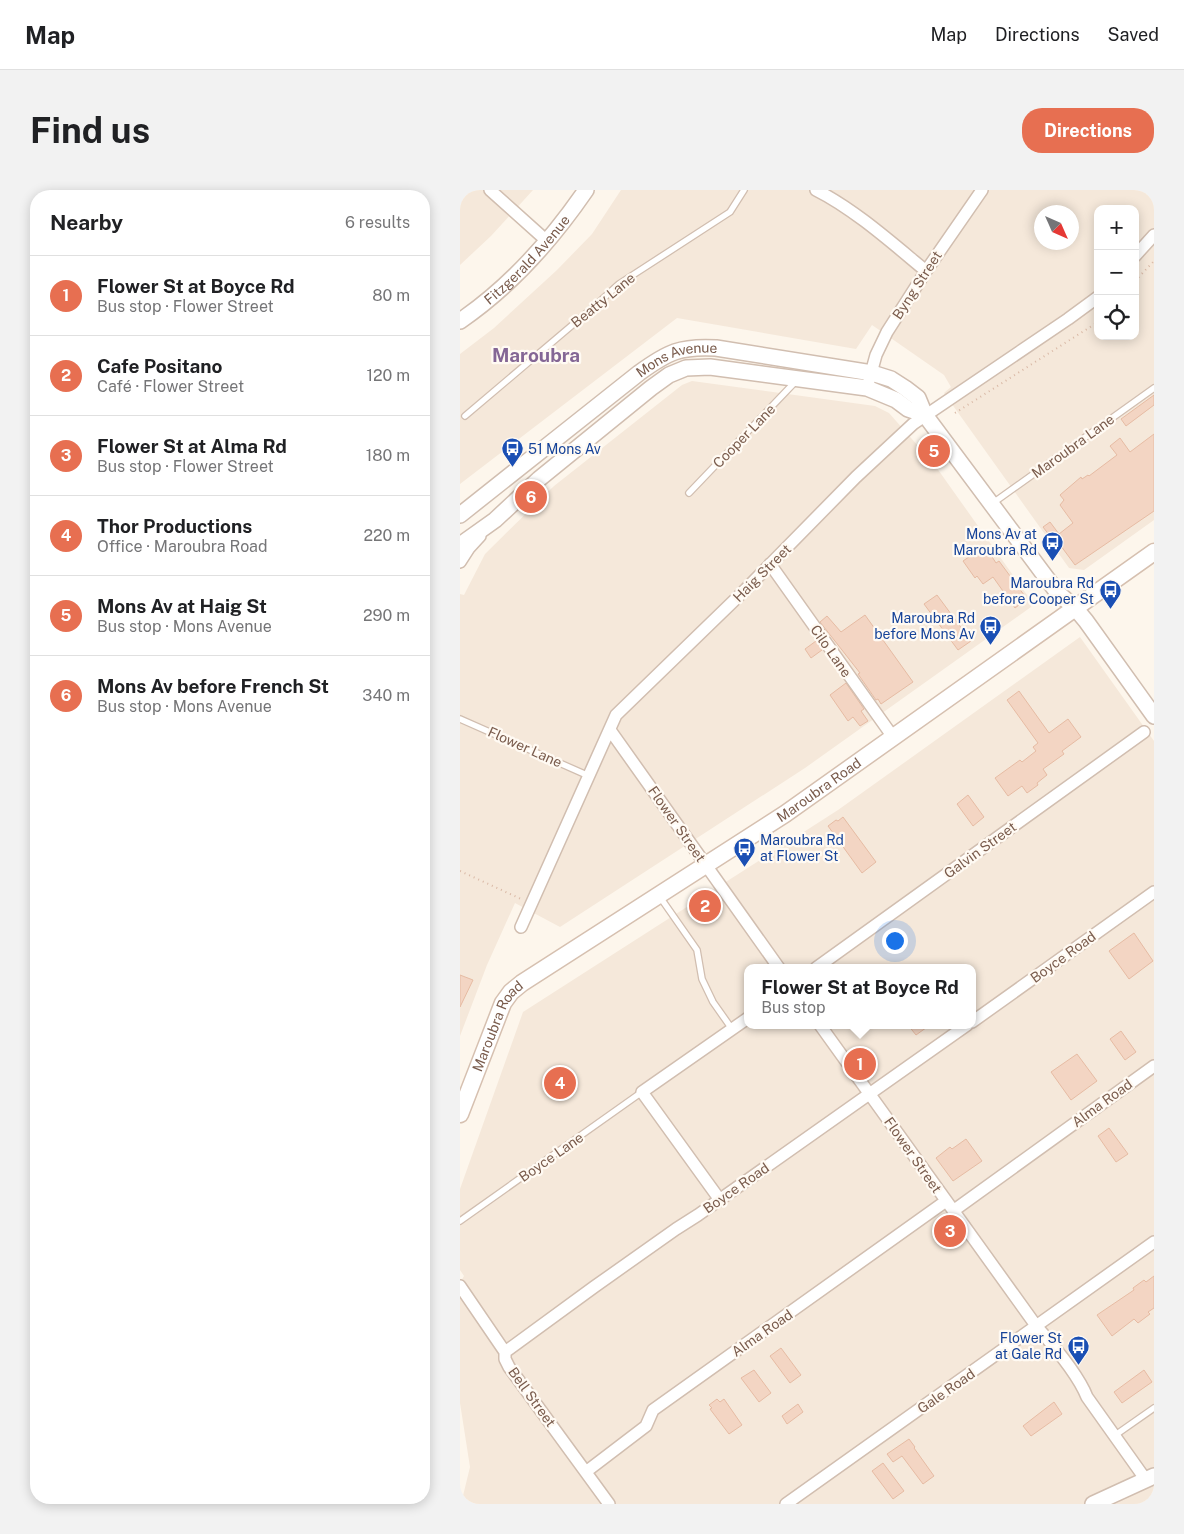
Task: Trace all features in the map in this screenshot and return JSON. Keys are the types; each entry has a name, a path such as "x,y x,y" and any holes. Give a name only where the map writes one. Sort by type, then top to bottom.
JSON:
{"main road":[{"name":"Maroubra Road","path":"460,1114 502,1003 511,992 534,975 785,814 1154,552"}],"street":[{"path":"490,190 548,242"},
{"name":"Fitzgerald Avenue","path":"460,321 504,287 548,242 586,190"},
{"path":"816,190 884,237 926,271"},
{"name":"Byng Street","path":"867,388 876,355 886,332 982,190"},
{"path":"1139,251 1154,234"},
{"name":"Haig Street","path":"521,927 616,715 856,477 913,424 1068,320 1094,300"},
{"name":"Mons Avenue","path":"460,515 659,358 679,349 716,348 872,373 891,379 918,398 925,415 1057,592 1076,609 1154,716"},
{"name":"Mons Avenue","path":"460,545 495,520 552,468 669,375 686,368 710,367 867,388 896,400 908,409 925,415"},
{"path":"460,562 469,548 495,520"},
{"name":"Cilo Lane","path":"770,564 892,737"},
{"name":"Flower Street","path":"610,730 776,964"},
{"name":"Galvin Street","path":"822,964 1144,732"},
{"name":"Boyce Road","path":"976,1019 1154,892"},
{"path":"720,1200 642,1092 744,1021"},
{"name":"Flower Street","path":"823,1029 1036,1326 1084,1388 1087,1397 1114,1436 1150,1478"},
{"name":"Boyce Road","path":"505,1352 601,1281 720,1200 961,1029"},
{"name":"Alma Road","path":"587,1471 646,1426 653,1410 1154,1066"},
{"name":"Gale Road","path":"786,1504 1154,1242"},
{"name":"Bell Street","path":"460,1286 505,1352 505,1360 509,1367 587,1471 609,1504"},
{"path":"1093,1504 1150,1478"}],"lane":[{"name":"Beatty Lane","path":"465,416 619,284 730,212 744,190"},
{"name":"Cooper Lane","path":"689,493 798,379"},
{"name":"Maroubra Lane","path":"992,504 1154,388"},
{"name":"Flower Lane","path":"460,719 589,776"},
{"path":"658,895 697,950 702,979 712,1002 732,1029"},
{"name":"Boyce Lane","path":"460,1221 642,1092"},
{"path":"1114,1436 1154,1408"}],"path":[{"path":"1139,277 1154,260"},
{"path":"955,414 1094,325"},
{"path":"460,871 532,904"}],"shaded area":[{"path":"460,190 533,190 491,236 460,265"},
{"path":"621,190 1154,190 1154,520 1084,570 1069,568 944,393 951,387 944,375 872,325 856,349 677,318 460,484 460,354 494,328 557,270 592,234"},
{"path":"692,381 875,406 889,413 934,464 1032,602 1031,607 805,768 560,927 515,903 487,965 460,1036 460,594 464,595 485,554 554,486 682,385"},
{"path":"1080,637 1154,741 1154,1504 461,1504 470,1467 460,1403 460,1283 464,1276 460,1270 460,1189 523,1012 838,810"}],"building":[{"path":"1154,395 1154,405 1126,426 1121,419"},
{"path":"1154,434 1154,511 1075,565 1055,538 1053,540 1043,527 1050,522 1059,534 1073,523 1060,505 1064,500 1060,495 1081,477 1082,479 1089,476 1117,455 1110,446 1120,438 1130,452"},
{"path":"985,546 996,563 999,561 1027,599 1015,608 993,577 983,584 977,576 975,578 963,561"},
{"path":"937,595 971,641 958,650 924,604"},
{"path":"865,615 913,682 881,704 878,699 876,700 858,674 860,673 820,622 827,616 841,632"},
{"path":"816,641 822,650 811,658 805,649"},
{"path":"846,683 864,709 861,711 868,721 860,726 853,717 848,721 830,695"},
{"path":"1019,691 1049,733 1068,719 1081,737 1062,751 1064,754 1043,769 1047,775 1037,783 1038,785 1027,793 1022,786 1008,796 995,778 1036,751 1033,747 1038,743 1007,700"},
{"path":"968,795 984,817 973,826 957,804"},
{"path":"843,817 876,862 862,873 828,826"},
{"path":"1134,933 1153,961 1129,979 1109,951"},
{"path":"460,975 473,980 460,1007"},
{"path":"911,1029 924,1029 916,1035"},
{"path":"1121,1031 1136,1052 1125,1060 1110,1039"},
{"path":"1077,1054 1097,1081 1071,1100 1051,1072"},
{"path":"1109,1128 1128,1154 1116,1162 1098,1136"},
{"path":"966,1139 982,1161 953,1181 936,1158 950,1147 952,1149"},
{"path":"1154,1276 1154,1308 1148,1312 1150,1314 1138,1323 1134,1319 1112,1336 1097,1315 1134,1290 1133,1288 1144,1280 1146,1282"},
{"path":"781,1348 801,1375 790,1383 770,1356"},
{"path":"754,1370 771,1393 759,1402 741,1378"},
{"path":"1144,1370 1152,1382 1122,1403 1114,1392"},
{"path":"717,1399 720,1402 724,1399 742,1425 729,1434 710,1409 712,1408 709,1405"},
{"path":"1054,1402 1062,1414 1031,1436 1023,1426"},
{"path":"798,1404 803,1412 787,1424 782,1416"},
{"path":"909,1439 934,1476 923,1484 902,1456 893,1462 887,1454"},
{"path":"883,1463 904,1491 893,1499 872,1471"}],"place":[{"name":"Mons Av at Haig St","path":"934,451"},
{"name":"51 Mons Av","path":"512,468"},
{"name":"Mons Av before French St","path":"531,497"},
{"name":"Mons Av at Maroubra Rd","path":"1053,561"},
{"name":"Maroubra Rd before Cooper St","path":"1110,610"},
{"name":"Maroubra Rd before Mons Av","path":"991,645"},
{"name":"Maroubra Rd at Flower St","path":"744,867"},
{"name":"Cafe Positano","path":"705,906"},
{"name":"Flower St at Boyce Rd","path":"860,1064"},
{"name":"Thor Productions","path":"560,1083"},
{"name":"Flower St at Alma Rd","path":"950,1231"},
{"name":"Flower St at Gale Rd","path":"1078,1365"}],"district":[{"name":"Maroubra","path":"536,355"}]}
